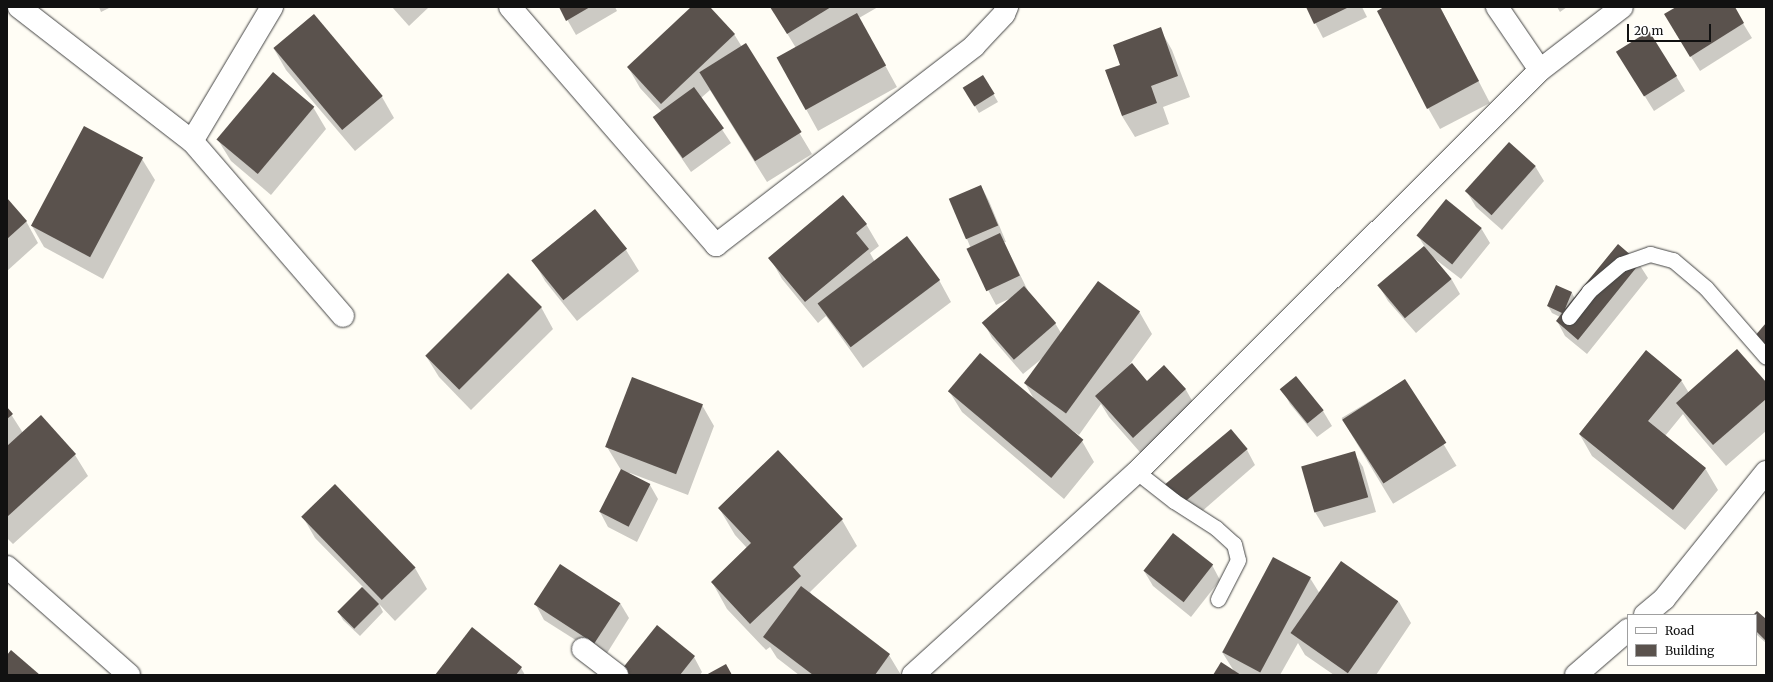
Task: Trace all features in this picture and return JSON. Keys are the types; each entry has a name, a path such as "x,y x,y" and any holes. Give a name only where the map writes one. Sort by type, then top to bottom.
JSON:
{"street":[{"path":"19,7 192,141 343,316"},
{"path":"192,141 272,7"},
{"path":"510,7 716,246 974,46 1004,14 1007,7"},
{"path":"1497,7 1540,70"},
{"path":"913,675 1137,472 1540,70 1622,7"},
{"path":"1647,614 1664,599 1766,472"},
{"path":"7,567 129,675"},
{"path":"1576,675 1627,631"},
{"path":"583,649 617,675"}],"lane":[{"path":"1569,318 1589,291 1620,264 1650,254 1673,260 1706,288 1766,357"},
{"path":"1137,472 1174,501 1216,528 1234,544 1238,560 1218,599"}],"building":[{"path":"559,7 590,7 566,21"},
{"path":"691,7 710,7 735,34 661,104 627,67"},
{"path":"770,7 831,7 787,34"},
{"path":"1306,7 1349,7 1314,24"},
{"path":"1384,7 1440,7 1479,81 1427,109 1377,11"},
{"path":"1676,7 1735,7 1744,23 1690,57 1664,14"},
{"path":"857,13 886,65 806,110 777,58"},
{"path":"314,14 383,96 342,130 273,48"},
{"path":"1161,27 1178,76 1151,86 1157,103 1122,116 1105,70 1120,65 1113,45"},
{"path":"1649,31 1677,76 1644,97 1616,52"},
{"path":"746,43 802,132 755,161 699,72"},
{"path":"273,72 314,107 258,174 216,139"},
{"path":"983,75 995,94 974,106 963,88"},
{"path":"694,87 724,128 683,158 653,117"},
{"path":"84,126 143,157 90,257 31,226"},
{"path":"1509,142 1536,166 1492,215 1465,191"},
{"path":"981,185 998,226 966,239 949,199"},
{"path":"843,195 867,224 856,233 869,249 805,302 768,258"},
{"path":"7,198 27,221 7,239"},
{"path":"1446,199 1482,228 1452,264 1416,236"},
{"path":"595,209 627,249 563,300 531,261"},
{"path":"1000,233 1020,276 986,291 966,249"},
{"path":"907,236 940,280 851,347 818,303"},
{"path":"1618,244 1640,263 1578,340 1556,321 1562,313 1547,306 1556,285 1572,292 1565,309"},
{"path":"1424,246 1452,279 1405,318 1377,285"},
{"path":"508,273 542,307 459,390 425,356"},
{"path":"1098,281 1140,312 1066,414 1024,383"},
{"path":"1024,286 1056,323 1014,360 982,323"},
{"path":"1766,323 1766,348 1754,337"},
{"path":"1737,349 1766,382 1766,399 1713,445 1676,403"},
{"path":"1646,350 1682,380 1648,421 1706,468 1673,510 1579,434"},
{"path":"980,353 1083,440 1051,478 948,391"},
{"path":"1132,363 1147,381 1164,365 1186,389 1133,438 1095,396"},
{"path":"1296,376 1324,410 1307,423 1280,389"},
{"path":"632,377 703,404 676,474 605,447"},
{"path":"1405,379 1446,443 1383,484 1342,420"},
{"path":"7,407 13,414 7,419"},
{"path":"41,415 76,454 7,517 7,446"},
{"path":"1231,429 1248,449 1182,504 1165,484"},
{"path":"778,450 843,519 793,567 801,576 750,624 711,582 751,543 718,508"},
{"path":"1355,451 1368,497 1314,513 1301,466"},
{"path":"621,469 650,484 629,527 599,512"},
{"path":"335,484 416,567 382,600 301,517"},
{"path":"1173,533 1213,564 1184,602 1143,571"},
{"path":"1273,557 1311,577 1260,673 1222,652"},
{"path":"1341,561 1398,601 1348,673 1291,633"},
{"path":"560,564 620,603 594,643 534,604"},
{"path":"801,586 890,654 875,675 813,675 763,637"},
{"path":"362,587 379,604 354,629 337,612"},
{"path":"1757,611 1766,619 1766,641 1757,632 1757,614 1754,614"},
{"path":"657,625 695,656 680,675 630,675 622,669"},
{"path":"472,627 522,667 516,675 435,675"},
{"path":"11,650 40,675 7,675 7,655"},
{"path":"1221,662 1241,675 1213,675"},
{"path":"726,664 732,675 706,675"}]}
